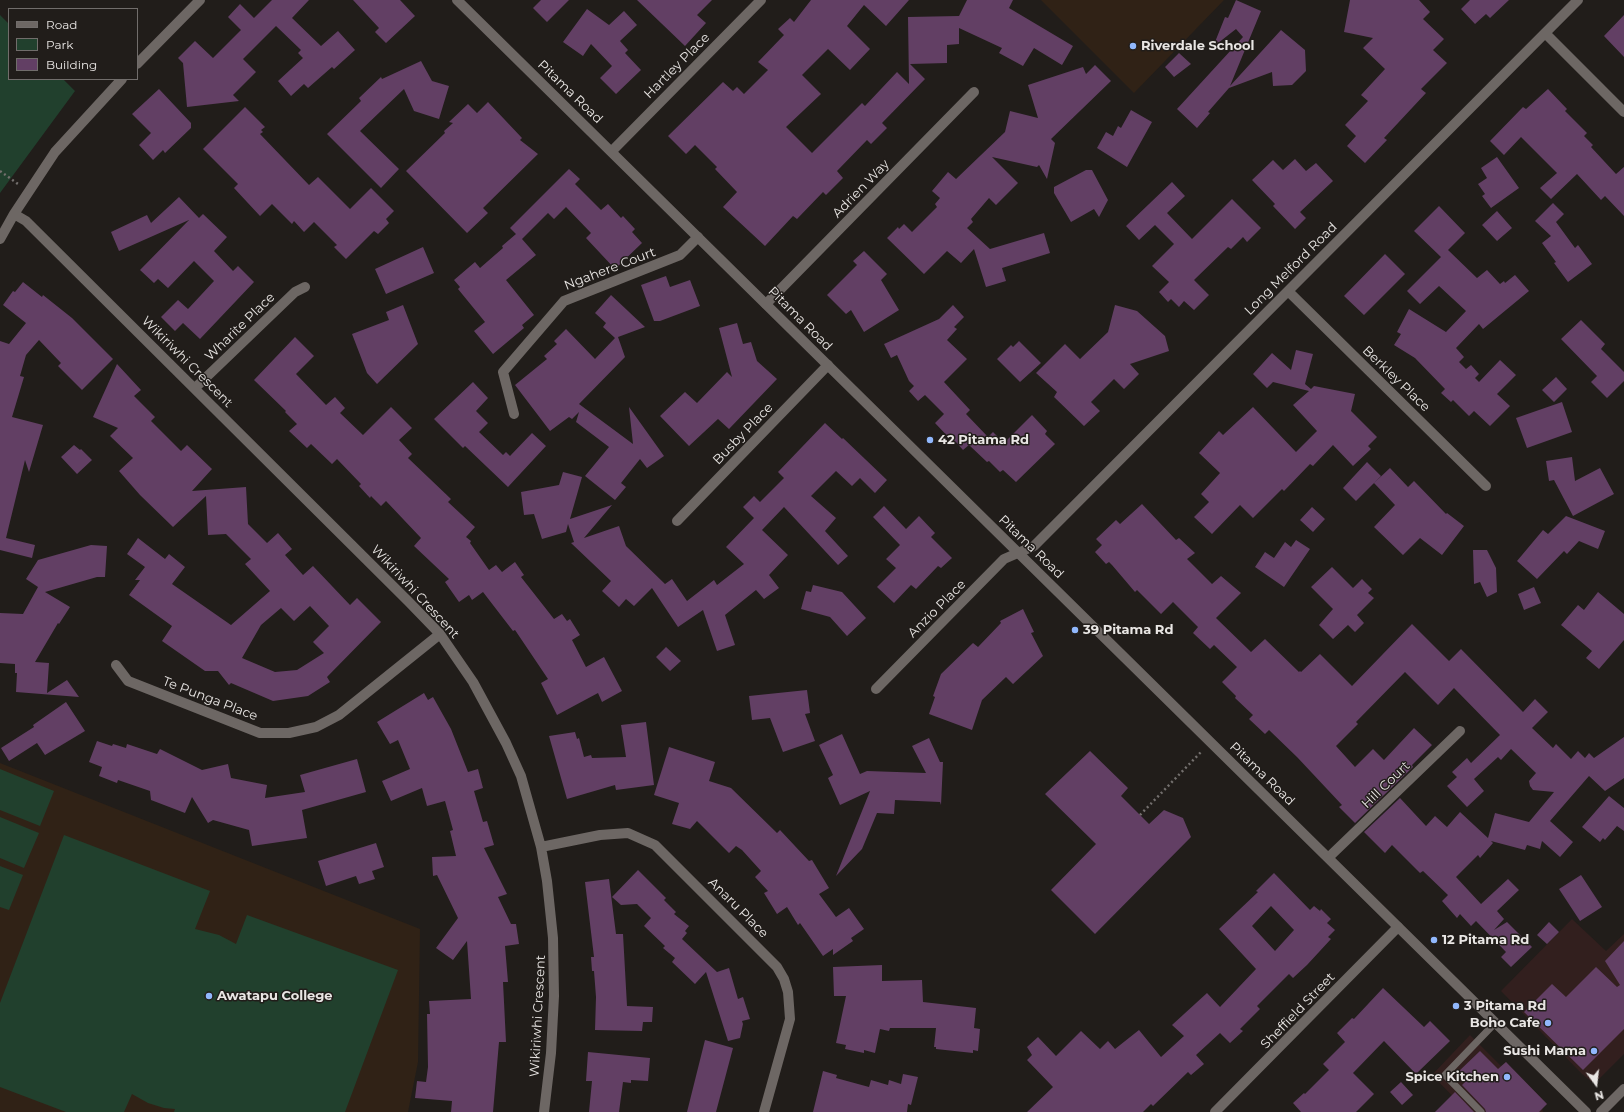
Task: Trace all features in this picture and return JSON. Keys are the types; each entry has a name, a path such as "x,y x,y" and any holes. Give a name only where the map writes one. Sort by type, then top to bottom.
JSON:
{"street":[{"path":"138,63 200,0"},
{"name":"Pitama Road","path":"457,0 1329,857 1586,1112"},
{"name":"Hartley Place","path":"612,151 761,0"},
{"name":"Long Melford Road","path":"1019,552 1034,546 1578,0"},
{"path":"1545,33 1624,112"},
{"path":"0,239 14,214 55,152 121,80"},
{"name":"Adrien Way","path":"766,304 974,92"},
{"name":"Wikiriwhi Crescent","path":"14,214 26,221 440,634 473,682 506,743 521,776 541,847 547,881 554,967 551,1053 544,1112"},
{"name":"Ngahere Court","path":"514,414 503,372 564,301 680,255 698,237"},
{"name":"Wharite Place","path":"195,388 295,292 305,286"},
{"name":"Berkley Place","path":"1288,291 1486,486"},
{"name":"Busby Place","path":"677,520 828,365"},
{"name":"Anzio Place","path":"876,689 1004,559 1019,552"},
{"name":"Te Punga Place","path":"116,666 128,681 260,733 289,733 316,727 340,715 440,634"},
{"name":"Hill Court","path":"1329,857 1460,731"},
{"name":"Anaru Place","path":"541,847 600,835 628,833 655,845 777,967 784,979 788,992 790,1019 764,1112"},
{"name":"Sheffield Street","path":"1215,1112 1398,927"},
{"path":"1600,1112 1624,1088"}],"lane":[{"path":"1481,1112 1445,1075 1496,1022"}],"path":[{"path":"0,171 29,192"},
{"path":"1140,815 1211,742"}],"shaded area":[{"name":"Riverdale School","path":"1041,0 1224,0 1134,93"},
{"name":"Awatapu College","path":"0,763 420,929 418,1062 408,1112 0,1112"},
{"path":"1572,919 1606,951 1624,934 1624,1054 1599,1079 1592,1082 1582,1074 1501,991"},
{"path":"1470,1035 1501,1066 1506,1062 1547,1104 1542,1107 1543,1112 1468,1112 1432,1075"}],"green space":[{"path":"0,15 8,23 8,80 64,80 75,91 0,193"},
{"path":"0,769 54,791 40,826 0,810"},
{"path":"0,817 39,833 24,868 0,858"},
{"name":"Awatapu College","path":"64,835 210,891 195,929 219,935 236,944 247,915 398,970 345,1112 174,1112 175,1109 164,1108 148,1103 132,1094 124,1112 66,1112 0,1087 0,1003"},
{"path":"0,866 23,875 9,910 0,907"}],"building":[{"path":"272,0 309,0 292,18 321,46 338,31 355,50 334,69 332,67 308,88 304,84 291,96 278,81 303,58 298,53 301,50 276,26 243,59 256,72 233,95 239,101 187,107 183,63 178,58 195,41 213,58 241,30 228,17 240,4 254,18"},
{"path":"353,0 400,0 415,16 386,43 375,32 379,28"},
{"path":"541,0 569,0 547,22 533,8"},
{"path":"637,0 712,0 697,15 706,23 685,46"},
{"path":"811,0 909,0 886,26 864,5 847,26 870,49 850,70 828,49 802,75 821,94 786,127 812,153 862,103 865,106 897,72 909,84 908,17 959,16 967,0 1013,0 1009,8 1073,46 1062,65 1034,48 1023,66 999,53 1002,48 959,28 959,44 947,45 947,63 910,64 925,79 882,123 887,128 871,144 867,140 837,171 843,178 826,195 823,192 797,219 793,216 765,246 723,207 737,192 715,169 717,167 695,145 686,154 668,136 723,82 733,91 737,87 744,94 768,70 758,62 784,35 778,29 790,18 794,22"},
{"path":"1236,0 1261,11 1230,86 1281,30 1305,50 1306,71 1292,85 1273,86 1272,72 1229,88 1208,112 1210,113 1197,128 1177,109 1243,37 1236,29 1213,47 1225,17 1228,18"},
{"path":"1350,0 1419,0 1430,12 1423,19 1444,39 1433,50 1447,63 1421,89 1426,93 1384,138 1387,140 1365,163 1347,146 1356,136 1345,125 1368,101 1361,95 1385,69 1363,48 1373,38 1344,32"},
{"path":"1470,0 1509,0 1490,18 1486,14 1475,24 1461,9"},
{"path":"587,9 609,25 624,11 637,25 620,41 628,50 625,53 641,70 616,94 600,78 612,66 591,44 583,56 563,42"},
{"path":"1624,15 1624,57 1604,36"},
{"path":"1179,53 1191,64 1174,77 1165,67"},
{"path":"421,61 432,81 449,86 439,119 414,111 404,89 360,131 399,169 381,188 327,134 361,101 359,98 381,77 382,79"},
{"path":"1095,65 1111,81 1051,139 1055,143 1047,179 1039,165 1037,167 992,157 1018,183 996,205 989,198 971,219 973,222 967,228 990,249 1044,233 1050,253 1002,268 1006,281 986,287 974,249 961,263 947,251 924,274 887,238 898,227 899,229 904,224 912,232 937,207 935,204 940,198 932,191 948,172 956,179 1005,132 1010,111 1038,118 1028,85 1083,67 1086,74"},
{"path":"159,89 191,123 191,128 165,153 163,150 153,160 139,145 151,133 132,114"},
{"path":"1548,89 1567,109 1565,111 1587,133 1584,136 1593,145 1591,147 1616,174 1624,167 1624,216 1605,196 1601,200 1577,174 1551,199 1540,188 1557,173 1521,137 1504,155 1490,141 1523,107 1526,109"},
{"path":"488,102 522,138 520,140 538,154 483,208 488,213 467,233 406,171 445,133 444,131 453,123 449,122 468,104 477,113"},
{"path":"245,107 265,127 261,130 263,132 260,134 309,185 318,177 350,209 371,188 394,211 386,219 389,223 378,234 374,231 346,259 334,247 337,245 314,222 304,232 294,221 292,224 272,204 260,216 234,188 238,184 203,149"},
{"path":"1131,110 1152,122 1127,167 1097,148 1106,132 1113,136 1118,126 1121,128"},
{"path":"1497,157 1519,188 1491,208 1482,196 1485,194 1478,184 1487,178 1481,168"},
{"path":"1295,159 1306,171 1316,163 1333,181 1300,212 1306,218 1295,229 1273,206 1275,204 1252,180 1273,160 1283,170"},
{"path":"569,169 580,179 575,184 601,210 608,204 621,218 623,216 635,229 632,232 642,243 615,269 586,238 591,233 566,207 554,219 548,213 522,239 536,255 506,280 534,315 522,325 524,328 493,354 474,331 485,322 458,289 460,287 454,280 475,262 480,268 503,248 502,246 516,234 510,228"},
{"path":"1086,170 1092,170 1108,200 1099,217 1094,209 1071,222 1054,193 1054,187"},
{"path":"1172,182 1185,196 1167,213 1192,239 1232,199 1261,228 1247,242 1243,237 1231,249 1228,247 1194,280 1209,295 1194,310 1184,301 1179,307 1171,299 1168,302 1159,292 1169,282 1152,266 1174,244 1155,225 1139,240 1126,226"},
{"path":"179,197 199,218 203,214 227,237 214,251 233,271 238,266 254,282 200,339 183,323 175,331 161,317 178,300 188,309 214,281 194,261 168,288 158,279 154,283 140,270 189,220 119,251 111,232 147,215 151,223"},
{"path":"1553,203 1564,214 1556,222 1575,248 1578,245 1592,264 1568,282 1542,243 1551,236 1535,221"},
{"path":"1439,206 1465,233 1441,257 1414,231"},
{"path":"1497,211 1512,228 1497,241 1482,225"},
{"path":"423,247 434,273 386,294 375,269"},
{"path":"1448,250 1477,278 1487,270 1500,284 1504,281 1505,283 1515,275 1529,291 1483,329 1479,324 1456,348 1464,357 1459,362 1466,369 1471,365 1479,374 1475,378 1479,382 1500,360 1516,375 1497,394 1510,406 1490,426 1474,411 1469,416 1453,400 1451,402 1441,393 1445,389 1415,358 1394,345 1401,334 1397,332 1409,309 1446,332 1466,311 1439,286 1420,304 1407,291"},
{"path":"864,251 887,274 881,280 899,310 864,332 851,310 846,314 827,295 857,265 853,261"},
{"path":"1385,254 1405,274 1364,315 1344,296"},
{"path":"666,276 670,287 690,280 700,306 660,321 654,321 641,285"},
{"path":"23,282 42,297 43,295 72,318 113,359 82,390 58,366 61,363 39,340 26,355 20,376 24,377 12,417 43,425 29,472 25,460 6,538 35,545 32,558 0,550 0,341 9,344 26,323 3,305 13,291 15,292"},
{"path":"611,295 645,327 618,337 625,357 579,404 633,444 629,407 664,456 647,468 640,459 621,483 626,487 615,500 585,476 609,447 576,422 579,412 572,419 569,417 550,431 515,385 547,359 544,356 557,344 554,341 566,329 595,359 615,338 603,327 606,323 595,313"},
{"path":"403,305 418,344 377,384 367,373 352,334 389,320 386,312"},
{"path":"953,305 964,317 954,327 957,329 947,340 967,359 944,382 970,410 966,414 988,437 993,432 1004,443 1032,415 1047,431 1045,434 1055,444 1016,482 1003,470 1000,472 989,461 987,462 969,445 963,450 956,442 954,443 935,423 944,414 925,395 918,401 909,391 914,386 909,381 897,355 891,358 884,344 939,319"},
{"path":"1115,305 1137,311 1165,336 1169,351 1130,364 1139,374 1124,389 1114,379 1091,402 1100,411 1084,426 1054,397 1057,392 1036,373 1065,344 1080,359 1108,332"},
{"path":"1581,320 1605,344 1601,349 1624,372 1624,381 1607,398 1591,382 1597,376 1561,339"},
{"path":"737,323 743,344 751,342 757,361 777,379 729,429 718,419 689,446 660,416 685,392 697,403 727,372 732,377 719,328"},
{"path":"295,337 314,356 296,374 326,405 335,397 345,408 340,413 363,435 391,407 412,428 399,440 412,454 408,458 451,499 448,502 475,527 466,537 471,541 470,543 489,570 496,565 502,572 515,562 524,575 521,577 554,619 562,614 567,621 570,619 580,635 572,640 586,667 604,657 622,691 602,702 598,693 557,715 541,683 548,679 515,630 513,631 483,592 472,600 469,595 459,602 445,582 449,579 414,546 421,538 386,501 381,506 371,496 370,498 359,486 361,484 337,459 332,464 311,444 307,448 289,431 297,424 285,412 286,411 254,380"},
{"path":"1019,341 1041,363 1020,382 997,359 1011,345 1013,347"},
{"path":"1296,350 1313,354 1305,384 1311,389 1314,386 1355,394 1351,411 1377,437 1368,446 1371,449 1353,466 1333,445 1313,466 1310,464 1284,491 1282,489 1253,518 1240,505 1212,534 1194,517 1209,502 1201,494 1220,473 1199,453 1219,431 1223,435 1253,407 1296,452 1317,431 1293,405 1309,391 1273,382 1267,388 1253,374 1272,353 1291,370"},
{"path":"117,364 141,390 134,396 155,417 151,421 181,451 187,445 212,469 192,491 246,487 248,524 267,543 278,533 292,549 285,555 303,575 313,566 350,605 357,598 381,622 327,677 330,682 308,696 273,701 231,683 229,685 218,671 205,671 162,641 172,626 129,595 140,580 135,580 145,567 127,554 138,538 165,559 169,554 185,567 172,584 231,625 270,591 245,564 251,559 226,534 208,535 206,496 173,527 140,495 119,471 133,458 110,436 118,428 93,417","holes":["310,606 329,626 313,642 324,653 297,670 275,672 242,658 261,625 281,608 294,621"]},
{"path":"1556,377 1567,389 1554,402 1542,390"},
{"path":"473,382 488,398 476,411 488,423 479,432 503,455 506,452 510,456 532,433 546,446 508,487 465,446 463,448 434,419"},
{"path":"1562,402 1572,432 1527,448 1516,418"},
{"path":"825,423 887,480 875,493 860,478 852,486 836,471 811,496 836,518 825,531 848,556 838,565 784,507 762,530 788,555 769,575 779,588 764,599 756,590 725,615 735,645 717,651 703,610 678,627 652,588 634,606 626,599 619,607 602,591 611,581 571,543 574,542 568,524 566,532 542,539 534,514 524,515 521,492 559,485 563,472 582,477 570,519 612,505 584,538 619,526 626,546 665,584 672,579 687,601 714,580 717,585 744,564 726,547 754,518 743,507 754,496 760,502 784,478 778,472"},
{"path":"74,445 80,450 81,449 92,460 77,474 61,457"},
{"path":"1572,457 1575,481 1600,468 1614,494 1573,516 1554,480 1549,481 1546,461"},
{"path":"1367,462 1381,476 1356,501 1343,488"},
{"path":"1390,468 1408,487 1414,481 1446,514 1447,513 1464,526 1442,555 1420,538 1403,555 1374,527 1395,505 1374,483"},
{"path":"1142,504 1176,540 1179,538 1195,553 1187,559 1212,584 1221,576 1241,593 1216,618 1251,652 1265,639 1299,672 1301,672 1320,654 1352,686 1412,624 1449,661 1461,649 1523,712 1535,699 1548,712 1532,728 1553,748 1556,744 1571,759 1578,751 1585,758 1589,753 1594,758 1624,737 1624,778 1605,791 1589,776 1550,821 1573,842 1560,857 1542,841 1540,849 1527,845 1525,850 1491,841 1493,843 1480,858 1478,855 1456,877 1481,904 1508,879 1519,890 1497,911 1504,919 1494,930 1507,922 1532,947 1511,967 1501,957 1506,952 1476,921 1471,926 1460,914 1457,918 1442,901 1448,895 1423,871 1420,873 1392,845 1385,853 1364,832 1400,798 1426,826 1435,816 1447,827 1460,812 1488,838 1495,813 1529,822 1554,792 1533,790 1529,781 1536,773 1511,749 1501,760 1498,757 1474,779 1484,791 1467,807 1447,786 1457,777 1452,772 1467,758 1471,763 1500,735 1454,688 1438,705 1405,672 1356,722 1358,724 1336,746 1355,767 1373,749 1384,760 1414,728 1432,745 1412,765 1413,767 1355,823 1339,807 1342,805 1297,757 1269,730 1265,734 1249,719 1253,715 1235,698 1236,696 1222,682 1237,667 1214,645 1210,649 1193,633 1198,627 1173,602 1161,614 1137,590 1135,592 1109,562 1106,564 1095,552 1102,545 1096,539 1116,520 1120,524"},
{"path":"884,506 906,529 919,516 935,533 931,537 952,558 941,568 938,566 916,589 911,585 894,603 877,587 896,568 886,559 900,545 873,517"},
{"path":"1312,507 1325,519 1313,532 1300,520"},
{"path":"1566,516 1605,531 1598,549 1579,541 1567,554 1564,551 1537,579 1517,561 1543,530 1548,534"},
{"path":"1296,540 1310,549 1284,587 1255,567 1265,552 1274,558 1285,542 1291,547"},
{"path":"91,545 107,546 105,577 97,577 45,592 70,607 59,624 58,623 35,662 49,663 47,693 67,680 79,697 16,692 17,673 15,673 15,664 0,663 0,613 23,614 38,587 26,579 38,560"},
{"path":"1473,550 1487,550 1496,568 1497,592 1487,597 1480,582 1474,584"},
{"path":"1332,567 1353,588 1362,579 1372,589 1368,593 1374,598 1357,615 1364,623 1355,632 1348,625 1333,639 1319,625 1333,609 1311,587"},
{"path":"813,585 842,592 866,618 847,636 830,617 801,609 806,591 811,592"},
{"path":"1534,587 1541,603 1524,610 1518,594"},
{"path":"1598,592 1624,614 1624,640 1599,669 1586,658 1592,651 1561,625 1578,605 1584,610"},
{"path":"1023,609 1034,632 1031,633 1043,656 1013,684 1006,677 982,700 972,730 929,714 935,697 933,696 941,674 973,643 978,647 1001,623 1000,621"},
{"path":"666,647 681,661 670,671 656,657"},
{"path":"807,690 810,713 805,714 815,741 783,752 770,718 752,720 749,696"},
{"path":"424,693 428,700 433,697 451,729 468,772 478,769 483,788 474,791 483,822 487,821 494,845 484,848 507,894 498,897 511,924 516,924 519,944 505,946 508,982 503,982 506,1042 499,1042 493,1112 451,1112 452,1101 415,1098 417,1081 426,1082 428,1067 427,1014 430,1014 429,1001 471,999 467,941 453,960 436,948 458,918 437,875 433,876 432,857 456,856 450,831 453,830 445,801 427,806 422,788 391,801 382,781 410,769 398,740 390,744 377,722"},
{"path":"66,702 85,731 45,755 37,743 9,761 1,748 34,727 33,725"},
{"path":"646,722 654,785 616,790 615,785 567,799 549,736 575,732 577,739 579,738 584,757 591,755 592,758 626,757 621,725"},
{"path":"842,734 860,774 867,771 926,773 912,746 929,738 940,762 943,762 941,805 940,802 895,800 894,814 877,813 862,849 836,876 870,791 840,805 828,778 833,775 819,745"},
{"path":"97,741 112,746 113,744 126,748 127,744 157,754 160,749 202,770 228,764 231,778 267,785 265,798 305,792 300,775 357,759 366,792 302,810 307,838 252,846 249,830 213,820 208,823 192,797 185,813 151,800 150,791 118,780 117,783 99,776 102,767 89,762"},
{"path":"669,747 715,762 709,781 731,788 777,833 780,830 809,861 812,860 829,888 819,894 836,917 849,908 864,929 851,938 853,941 833,955 833,949 823,956 800,923 798,925 787,907 777,914 764,893 768,891 755,877 761,871 742,850 736,846 729,853 697,821 690,829 672,824 679,803 654,795"},
{"path":"1090,751 1128,788 1121,796 1149,824 1164,810 1183,818 1191,837 1095,934 1051,890 1096,844 1045,794"},
{"path":"1609,796 1624,808 1624,831 1617,826 1605,840 1603,838 1600,842 1582,827"},
{"path":"376,843 384,867 372,871 375,879 359,884 356,876 326,886 318,861"},
{"path":"638,870 666,898 664,900 676,912 674,914 689,926 685,931 687,933 682,939 717,972 729,968 738,999 743,997 750,1019 742,1021 743,1024 740,1038 728,1041 706,972 695,984 672,962 675,958 663,948 665,946 644,926 651,918 637,904 621,905 612,897"},
{"path":"1274,873 1310,910 1314,906 1320,911 1321,909 1331,919 1327,923 1335,930 1328,937 1331,939 1307,965 1293,978 1289,974 1257,1006 1260,1009 1240,1029 1243,1031 1230,1043 1220,1033 1196,1055 1204,1064 1191,1075 1188,1072 1153,1106 1151,1104 1143,1112 1027,1112 1053,1087 1027,1060 1032,1055 1027,1047 1038,1037 1056,1056 1081,1031 1100,1049 1108,1041 1115,1049 1139,1030 1161,1057 1184,1036 1172,1025 1207,993 1220,1007 1256,969 1219,929 1258,892 1256,891","holes":["1271,906 1294,930 1275,951 1252,926"]},
{"path":"1581,875 1602,907 1580,921 1559,889"},
{"path":"609,879 616,934 623,934 627,1006 653,1007 652,1022 643,1022 642,1031 595,1030 596,997 594,971 592,971 591,957 594,957 585,882"},
{"path":"1549,922 1559,932 1547,944 1537,935"},
{"path":"1624,941 1624,1029 1583,1070 1524,1012 1552,984 1566,997 1596,967 1617,987 1620,985 1605,961"},
{"path":"882,965 882,981 922,980 923,1002 976,1008 974,1028 980,1029 978,1051 973,1050 973,1053 936,1049 936,1047 934,1047 936,1028 890,1028 889,1031 880,1029 875,1053 864,1050 864,1053 845,1049 846,1045 836,1043 846,996 834,996 833,967"},
{"path":"1383,988 1424,1027 1430,1021 1450,1041 1416,1074 1384,1041 1353,1073 1374,1094 1356,1112 1301,1112 1293,1103 1304,1093 1305,1094 1329,1070 1323,1064 1345,1042 1337,1033 1352,1018 1354,1019"},
{"path":"705,1040 733,1048 716,1112 687,1112"},
{"path":"1480,1051 1498,1069 1506,1062 1547,1104 1539,1112 1486,1112 1485,1109 1462,1085 1465,1082 1457,1073"},
{"path":"588,1052 650,1058 648,1081 631,1080 631,1083 623,1082 619,1112 589,1112 592,1081 586,1081"},
{"path":"823,1071 837,1075 836,1078 869,1087 871,1080 888,1085 889,1080 901,1084 903,1074 918,1077 911,1105 908,1104 907,1112 813,1112"},
{"path":"1401,1082 1413,1095 1402,1105 1390,1092"},
{"path":"1455,1092 1474,1112 1435,1112"}],"place":[{"name":"Riverdale School","path":"1133,46"},
{"name":"42 Pitama Rd","path":"930,440"},
{"name":"39 Pitama Rd","path":"1075,630"},
{"name":"12 Pitama Rd","path":"1434,940"},
{"name":"Awatapu College","path":"209,996"},
{"name":"3 Pitama Rd","path":"1456,1006"},
{"name":"Boho Cafe","path":"1548,1023"},
{"name":"Sushi Mama","path":"1594,1051"},
{"name":"Spice Kitchen","path":"1507,1077"}]}
